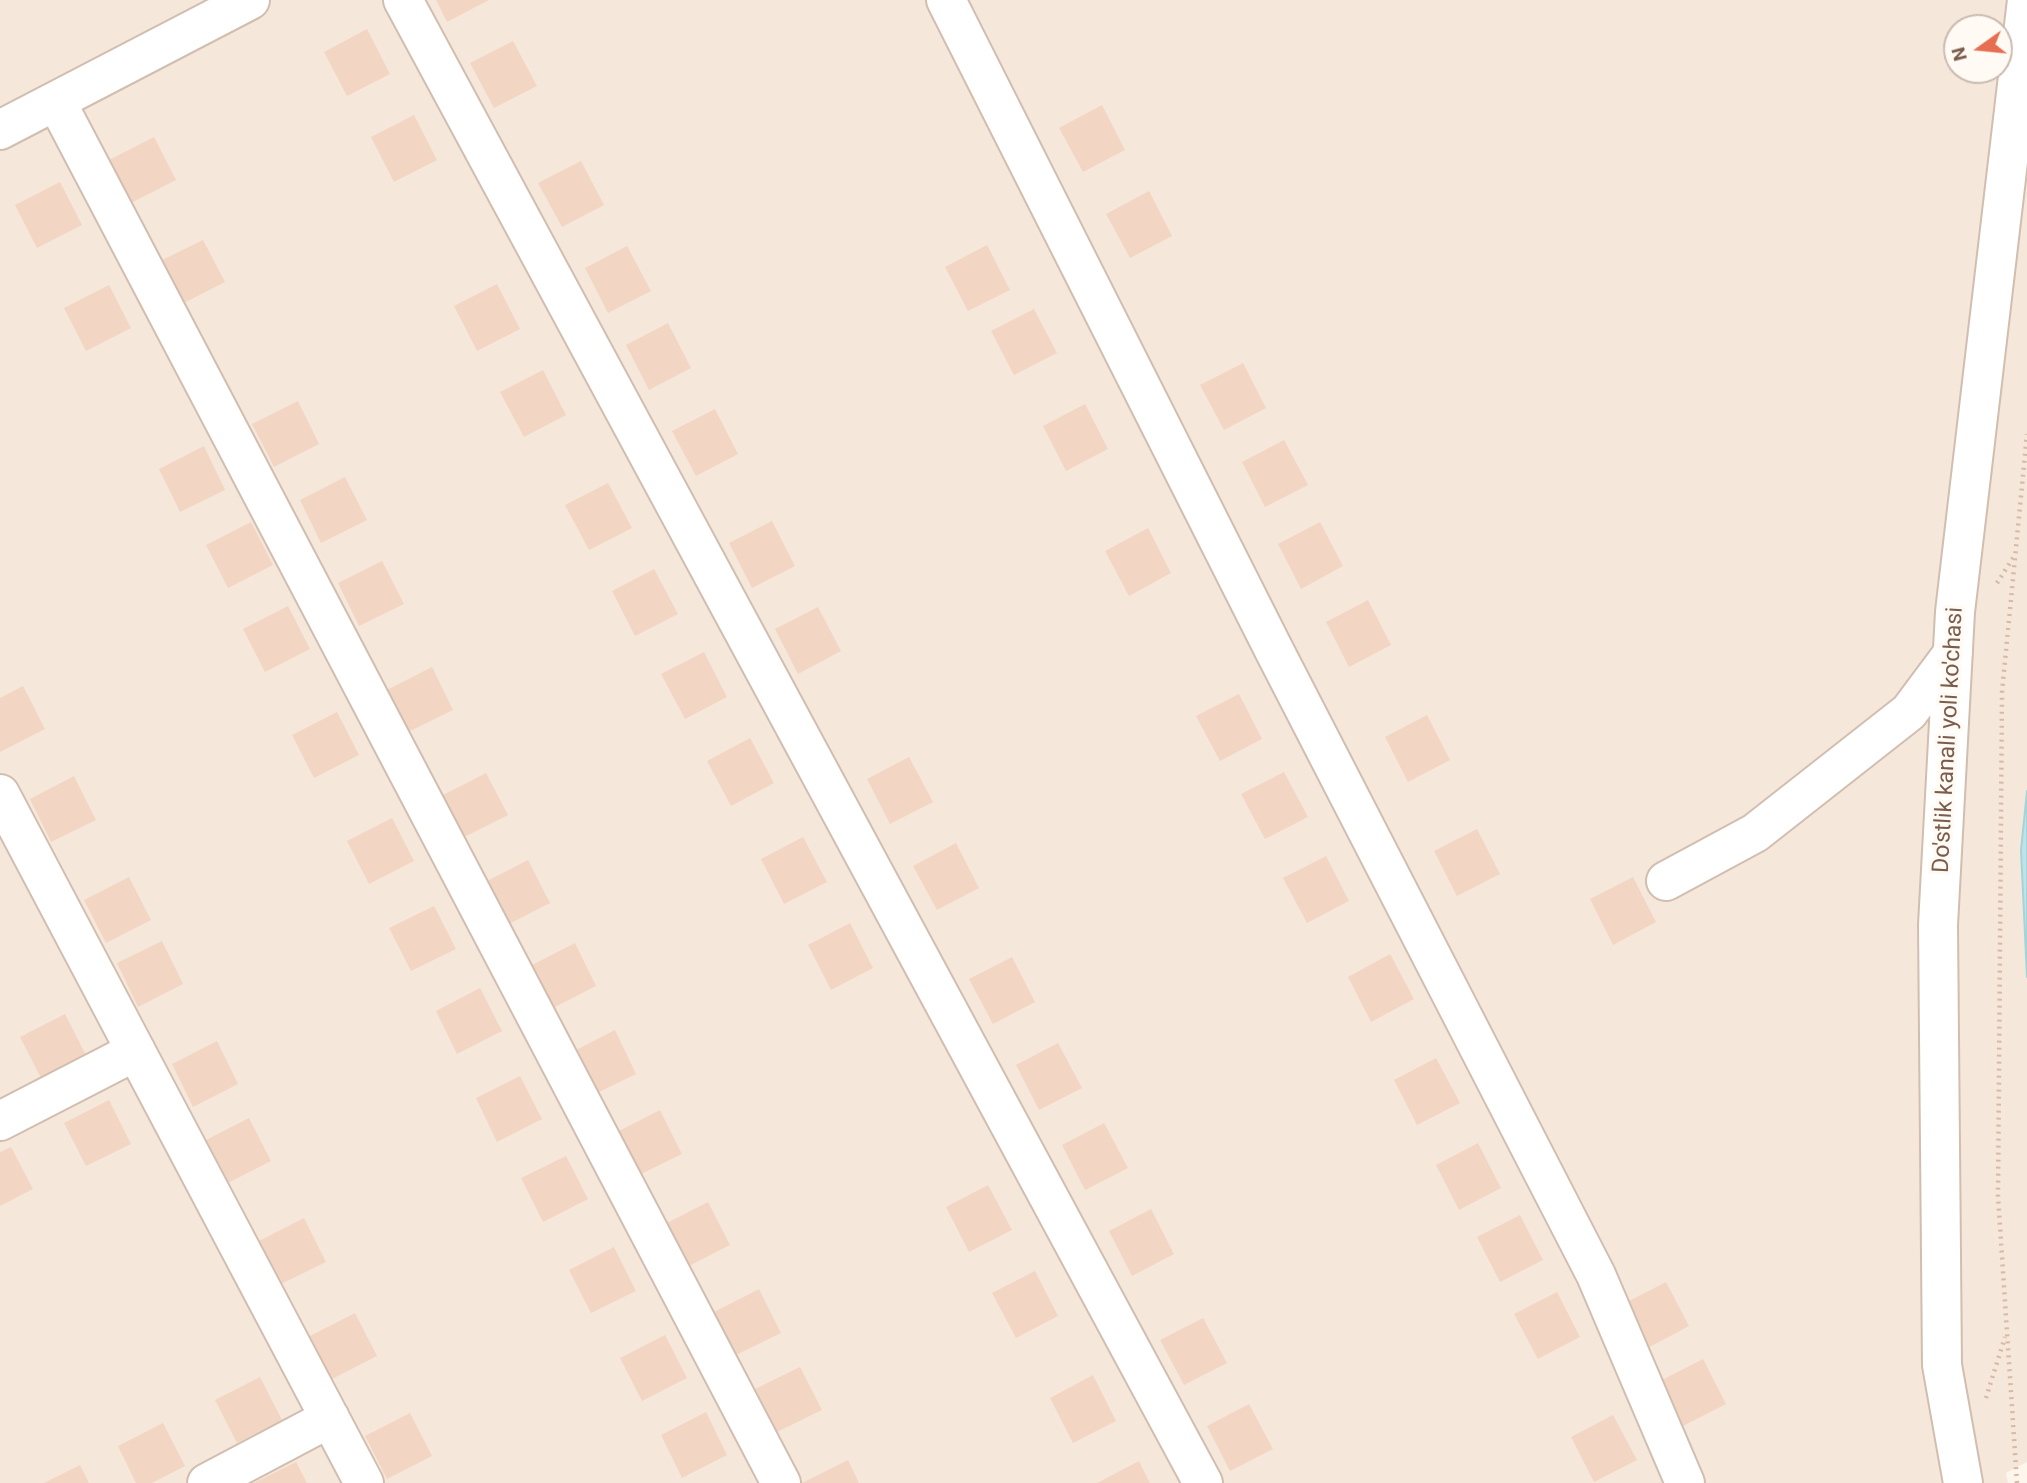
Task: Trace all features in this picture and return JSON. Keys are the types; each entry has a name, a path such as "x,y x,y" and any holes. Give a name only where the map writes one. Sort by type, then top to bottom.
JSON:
{"street":[{"path":"0,130 250,0"},
{"path":"403,0 1203,1483"},
{"path":"946,0 1275,652 1597,1275 1685,1483"},
{"name":"Do'stlik kanali yoli ko'chasi","path":"1956,1480 1942,1365 1938,925 1955,612 2026,0"},
{"path":"56,101 781,1483"},
{"path":"1666,881 1755,833 1909,712 1953,653"},
{"path":"0,794 364,1483"},
{"path":"0,1121 136,1051"},
{"path":"207,1483 330,1418"}],"path":[{"path":"2017,1483 1998,1196 2002,734 2003,692 2027,434"}],"shaded area":[{"path":"0,0 2027,0 2027,1462 2006,1473 2008,1483 0,1483"}],"water":[{"path":"2027,791 2027,977 2021,850"}],"building":[{"path":"436,0 489,0 447,22"},
{"path":"367,29 390,74 347,96 324,52"},
{"path":"513,41 537,86 494,108 470,63"},
{"path":"1102,105 1125,150 1083,172 1059,128"},
{"path":"414,115 437,160 394,182 371,137"},
{"path":"154,137 176,180 131,203 109,160"},
{"path":"581,161 604,205 562,227 538,183"},
{"path":"60,182 82,225 37,248 15,205"},
{"path":"1149,191 1172,236 1130,258 1106,214"},
{"path":"203,240 225,282 180,305 158,262"},
{"path":"987,245 1010,290 968,311 945,267"},
{"path":"627,246 651,291 608,313 585,268"},
{"path":"497,284 520,329 477,351 454,306"},
{"path":"109,285 131,328 86,351 64,308"},
{"path":"1034,309 1057,353 1014,375 991,331"},
{"path":"668,323 691,368 649,390 626,345"},
{"path":"1243,363 1266,408 1224,430 1200,385"},
{"path":"543,370 566,415 524,437 500,392"},
{"path":"298,401 319,444 274,467 252,424"},
{"path":"1085,404 1108,449 1066,471 1043,426"},
{"path":"715,409 738,454 696,476 672,431"},
{"path":"1284,440 1308,485 1265,507 1242,462"},
{"path":"204,446 225,490 180,512 159,469"},
{"path":"345,477 367,520 321,543 300,500"},
{"path":"608,483 632,528 589,550 565,505"},
{"path":"772,521 795,566 752,588 729,543"},
{"path":"251,522 273,565 228,588 206,545"},
{"path":"1320,522 1343,566 1301,589 1278,544"},
{"path":"1148,528 1171,573 1129,596 1105,551"},
{"path":"382,561 404,604 359,626 338,583"},
{"path":"654,569 678,614 635,636 612,591"},
{"path":"1368,600 1391,645 1349,667 1326,622"},
{"path":"288,606 310,649 265,672 243,629"},
{"path":"818,607 841,651 798,674 775,629"},
{"path":"704,652 727,697 685,719 661,674"},
{"path":"432,667 453,710 408,732 387,690"},
{"path":"23,686 45,729 0,752 0,698"},
{"path":"1239,694 1262,739 1220,761 1196,716"},
{"path":"337,712 359,755 314,778 292,735"},
{"path":"1427,715 1450,760 1408,782 1385,737"},
{"path":"750,738 774,783 731,806 707,761"},
{"path":"909,757 933,802 890,824 867,779"},
{"path":"1284,772 1308,817 1265,839 1241,794"},
{"path":"486,773 508,815 462,838 441,796"},
{"path":"74,776 96,820 51,842 30,799"},
{"path":"392,818 414,861 369,884 347,841"},
{"path":"1477,829 1500,874 1457,896 1434,851"},
{"path":"803,837 827,882 784,904 761,859"},
{"path":"956,843 979,888 937,910 913,866"},
{"path":"1326,856 1349,901 1307,923 1283,878"},
{"path":"528,860 550,903 505,926 483,883"},
{"path":"129,877 151,920 106,943 84,900"},
{"path":"1633,877 1656,922 1613,945 1590,899"},
{"path":"434,906 456,949 411,971 389,928"},
{"path":"850,923 873,968 831,990 808,945"},
{"path":"162,941 183,984 138,1007 117,963"},
{"path":"575,943 596,986 551,1009 530,966"},
{"path":"1390,954 1414,999 1371,1022 1348,977"},
{"path":"1012,957 1035,1002 993,1024 969,979"},
{"path":"480,988 502,1031 457,1054 436,1011"},
{"path":"65,1014 87,1057 42,1080 20,1037"},
{"path":"615,1030 636,1074 591,1096 570,1053"},
{"path":"217,1041 238,1084 193,1107 172,1064"},
{"path":"1058,1043 1082,1088 1039,1110 1016,1065"},
{"path":"1436,1058 1460,1103 1417,1125 1394,1080"},
{"path":"520,1076 542,1119 497,1142 476,1098"},
{"path":"109,1100 131,1144 86,1166 64,1123"},
{"path":"660,1110 682,1154 637,1176 615,1133"},
{"path":"249,1118 271,1161 226,1184 204,1141"},
{"path":"1104,1123 1128,1168 1085,1190 1062,1145"},
{"path":"1478,1143 1501,1188 1459,1210 1436,1165"},
{"path":"11,1147 33,1189 0,1206 0,1152"},
{"path":"566,1156 588,1199 543,1222 521,1178"},
{"path":"988,1185 1012,1230 969,1252 946,1207"},
{"path":"708,1202 730,1245 685,1268 663,1225"},
{"path":"1151,1209 1174,1254 1132,1276 1109,1231"},
{"path":"1520,1215 1543,1260 1500,1282 1477,1237"},
{"path":"304,1218 326,1262 281,1284 259,1241"},
{"path":"614,1247 636,1291 591,1313 569,1270"},
{"path":"1035,1271 1058,1316 1016,1338 992,1293"},
{"path":"1666,1282 1689,1326 1646,1349 1623,1304"},
{"path":"759,1289 781,1333 736,1355 714,1312"},
{"path":"1557,1292 1580,1337 1538,1359 1514,1314"},
{"path":"355,1313 377,1356 332,1379 310,1336"},
{"path":"1203,1318 1227,1363 1184,1385 1160,1340"},
{"path":"665,1335 687,1378 642,1401 620,1358"},
{"path":"1703,1359 1726,1404 1683,1426 1660,1381"},
{"path":"800,1367 822,1410 777,1432 755,1389"},
{"path":"1093,1375 1116,1421 1073,1443 1050,1398"},
{"path":"260,1377 282,1420 237,1443 215,1400"},
{"path":"1249,1404 1273,1449 1230,1471 1207,1426"},
{"path":"706,1412 727,1455 682,1478 661,1435"},
{"path":"410,1413 432,1456 387,1479 365,1436"},
{"path":"1613,1415 1637,1460 1594,1482 1571,1437"},
{"path":"163,1423 185,1466 152,1483 136,1483 118,1446"},
{"path":"848,1460 859,1483 802,1483"},
{"path":"1139,1461 1150,1483 1097,1483"},
{"path":"296,1462 307,1483 254,1483"},
{"path":"80,1465 89,1483 44,1483"}]}
